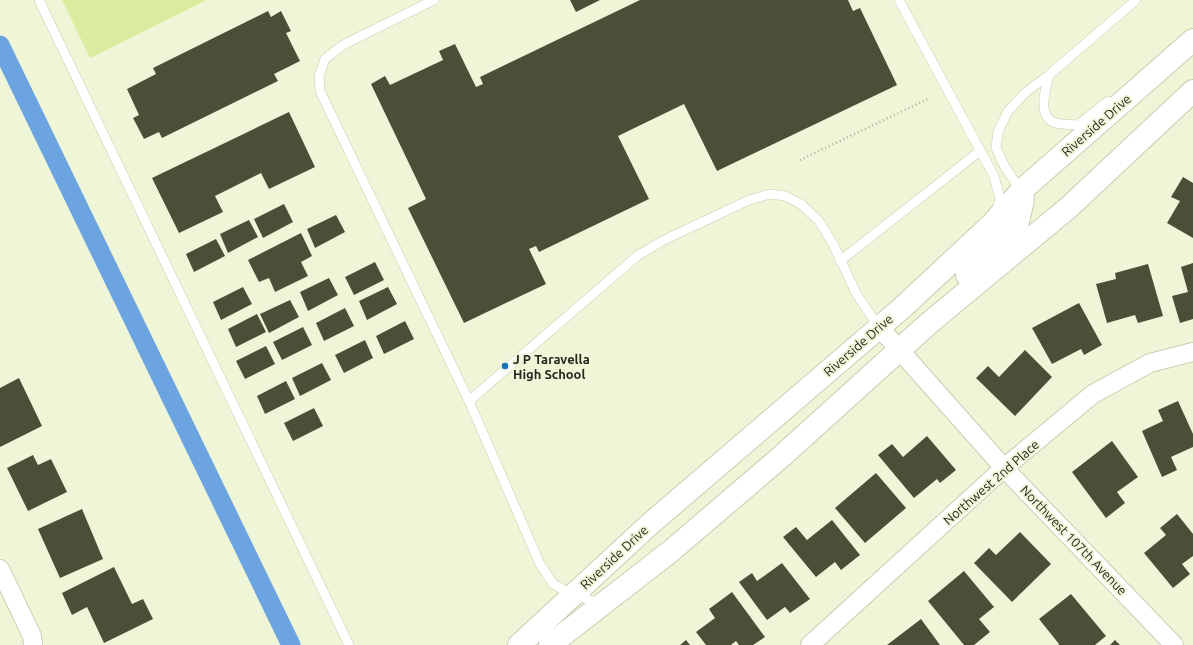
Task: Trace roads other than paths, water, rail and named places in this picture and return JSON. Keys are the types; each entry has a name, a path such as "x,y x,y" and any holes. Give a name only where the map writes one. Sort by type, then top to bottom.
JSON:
{"street":[{"name":"Riverside Drive","path":"519,645 650,524 879,327 992,224 1021,191 1193,40"},
{"name":"Riverside Drive","path":"550,645 697,529 928,324 1068,208 1193,91"},
{"path":"928,324 940,300 1017,226 1023,199 1021,191"},
{"name":"Northwest 107th Avenue","path":"879,327 1004,468 1174,645"},
{"name":"Northwest 2nd Place","path":"810,645 1004,468 1093,394 1150,363 1193,352"},
{"path":"0,569 32,636 33,645"}],"lane":[{"path":"39,0 349,645"},
{"path":"434,0 343,45 325,59 319,76 320,91 469,401 540,564 553,584 573,595 602,604"},
{"path":"899,0 998,187 1000,199 992,224"},
{"path":"1021,191 1005,167 996,148 998,132 1008,111 1026,92 1049,75 1136,0"},
{"path":"1049,75 1044,100 1048,118 1053,122 1078,125 1121,90 1159,69"},
{"path":"840,261 980,151"},
{"path":"469,401 637,256 664,240 749,200 770,194 785,196 801,204 819,221 833,244 857,296 879,327"}],"waterway":[{"path":"0,45 291,645"}],"place":[{"name":"J P Taravella High School","path":"505,366"}]}
